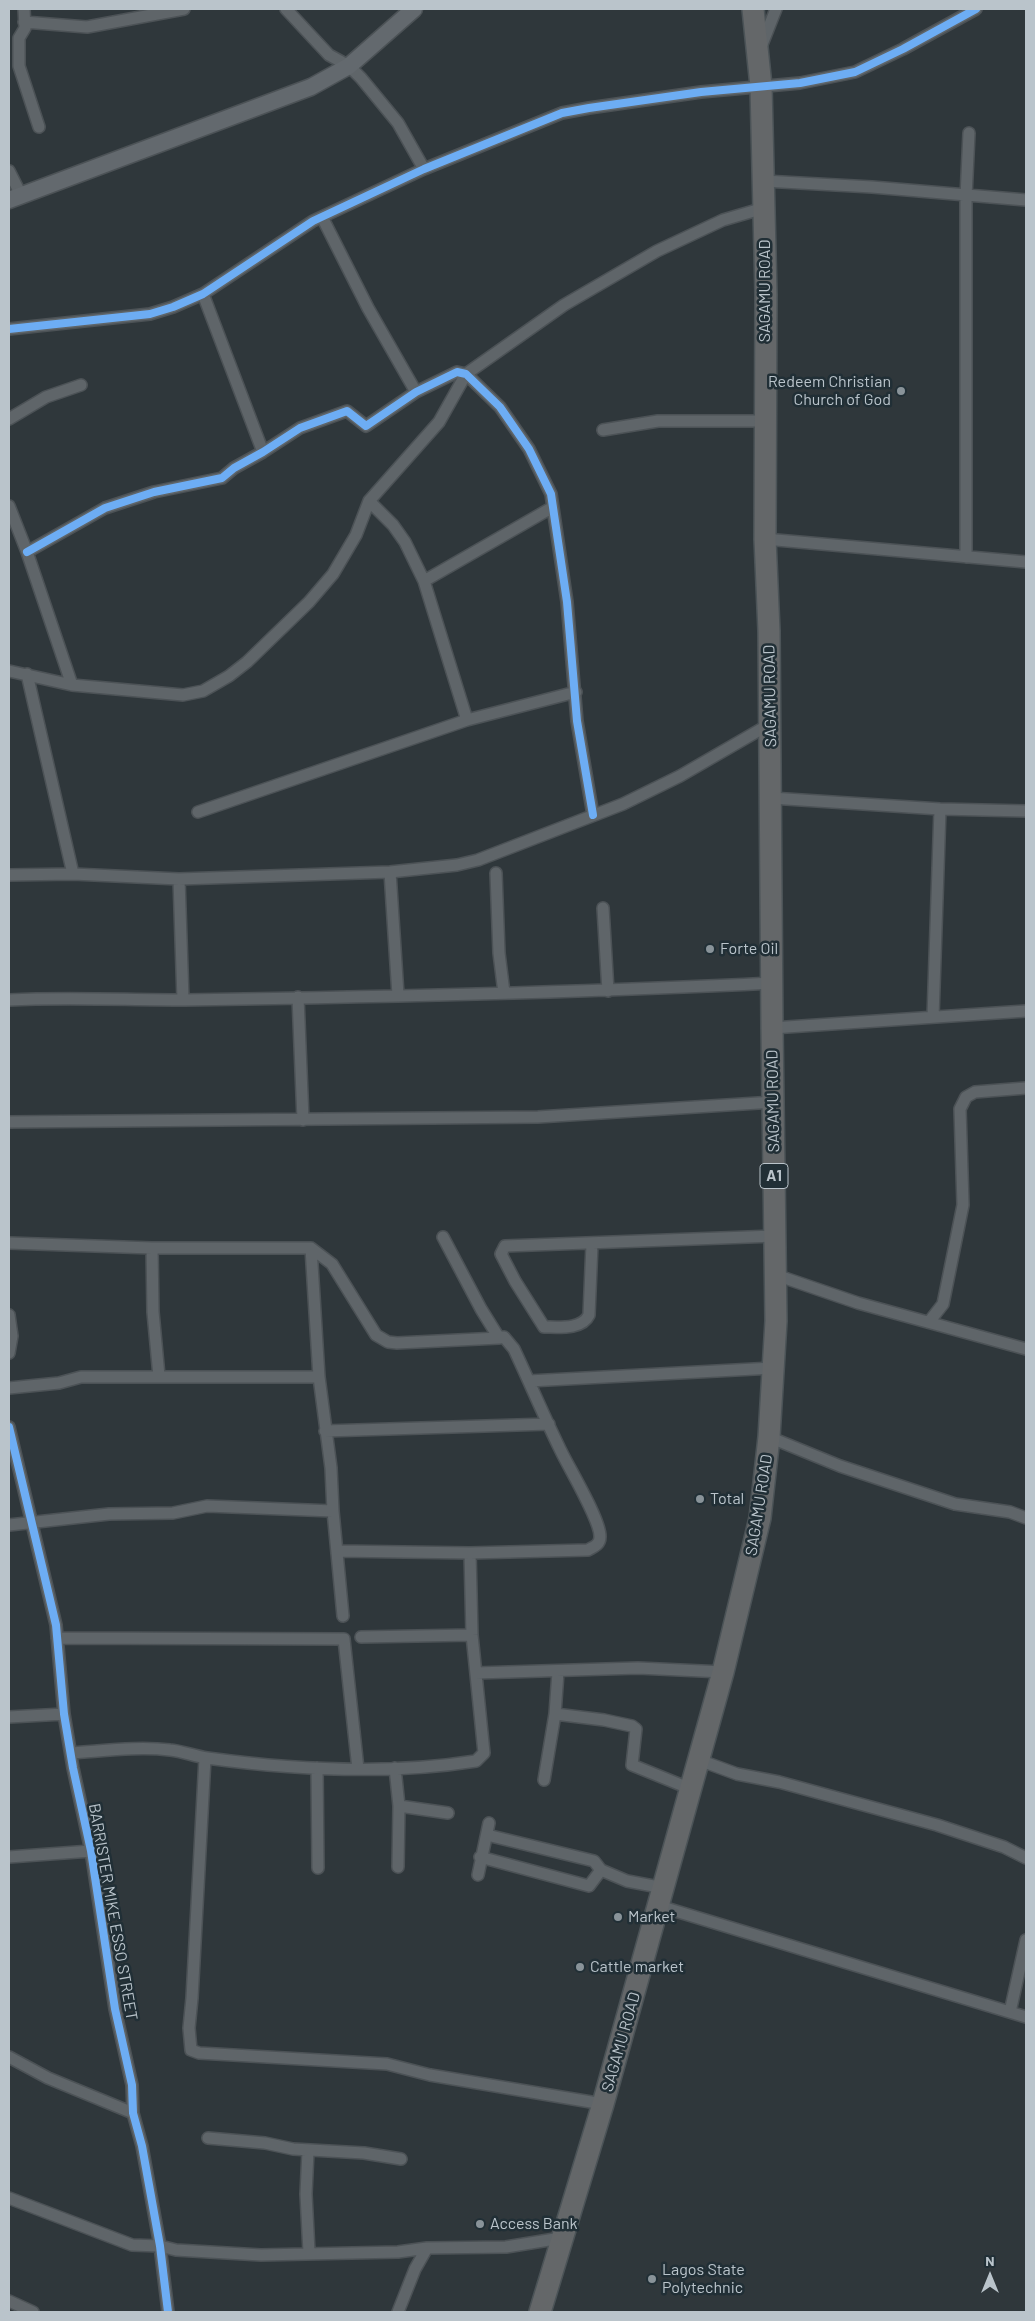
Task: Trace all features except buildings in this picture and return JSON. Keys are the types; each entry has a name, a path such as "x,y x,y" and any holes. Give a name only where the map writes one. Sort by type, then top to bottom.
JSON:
{"highway":[{"name":"SAGAMU ROAD","path":"540,2312 604,2104 723,1672 760,1518 769,1437 776,1321 776,1275 770,724 765,539 767,447 764,421 766,295 761,86 753,9"}],"street":[{"path":"24,9 25,28 19,38 19,66 39,128"},
{"path":"24,22 87,27 184,9"},
{"path":"286,9 329,56 349,66 361,78 398,123 424,169"},
{"path":"9,171 15,198 311,87 349,66 414,9"},
{"path":"758,54 776,9"},
{"path":"9,329 150,314 173,307 203,294 322,217 424,169 562,113 624,103 800,83 855,72 903,50 976,9"},
{"path":"966,557 966,196 969,133"},
{"path":"764,182 872,187 1026,200"},
{"path":"9,671 72,685 183,694 203,691 229,676 247,662 309,602 333,574 356,535 368,501 439,422 466,374 564,305 657,251 723,220 764,208"},
{"path":"322,217 368,308 416,392"},
{"path":"203,294 263,452"},
{"path":"27,552 105,508 154,492 222,478 234,468 300,428 342,412 354,414 366,426 416,392 448,375 456,372 466,374 500,407 529,449 551,494 567,602 577,721 593,816"},
{"path":"9,419 46,397 81,385"},
{"path":"603,430 658,421 764,421"},
{"path":"368,501 393,525 405,542 424,581 467,720"},
{"path":"9,506 27,552 72,685"},
{"path":"424,581 553,508"},
{"path":"765,539 1026,562"},
{"path":"27,674 73,874"},
{"path":"198,812 467,720 576,692"},
{"path":"9,876 73,874 179,879 390,872 457,865 478,860 623,804 680,776 770,724"},
{"path":"771,798 940,809 1026,811"},
{"path":"933,1017 940,809"},
{"path":"390,872 398,995"},
{"path":"496,872 498,953 504,993"},
{"path":"179,879 183,1000"},
{"path":"603,908 608,991"},
{"path":"9,1000 63,998 183,1000 608,991 772,983"},
{"path":"298,997 303,1120"},
{"path":"772,1028 1026,1011"},
{"path":"949,1328 943,1304 963,1205 960,1110 966,1097 975,1092 1026,1088"},
{"path":"9,1122 538,1117 774,1102"},
{"path":"592,1244 589,1315 586,1322 579,1325 544,1327 515,1281 501,1254 505,1246 775,1236"},
{"path":"443,1237 481,1309 499,1338"},
{"path":"9,1243 152,1248 311,1248 332,1264 376,1335 382,1340 397,1343 504,1337 510,1342 590,1508 600,1537 595,1547 588,1550 470,1553 338,1551"},
{"path":"152,1248 152,1312 159,1376"},
{"path":"311,1248 318,1377 331,1468 333,1511 344,1616"},
{"path":"776,1275 858,1303 1026,1349"},
{"path":"929,1322 943,1304"},
{"path":"9,1316 12,1336 9,1353"},
{"path":"529,1381 773,1368"},
{"path":"9,1388 59,1383 81,1376 318,1377"},
{"path":"325,1431 549,1424"},
{"name":"BARRISTER MIKE ESSO STREET","path":"9,1427 16,1450 30,1523 43,1566 57,1638 64,1714 92,1851 115,2009 132,2085 133,2113 142,2146 160,2246 168,2312"},
{"path":"769,1437 840,1466 955,1504 1010,1512 1026,1518"},
{"path":"9,1525 109,1514 173,1513 207,1506 333,1511"},
{"path":"71,1753 132,1749 169,1750 205,1758 317,1768 358,1769 395,1768 471,1761 480,1758 484,1753 472,1634 470,1553"},
{"path":"361,1637 472,1634"},
{"path":"57,1638 344,1639 358,1769"},
{"path":"476,1672 558,1672 638,1668 723,1672"},
{"path":"544,1780 555,1714 558,1672"},
{"path":"9,1717 64,1714"},
{"path":"555,1714 604,1720 632,1726 636,1729 632,1765 691,1789"},
{"path":"205,1758 192,1998 188,2028 191,2050 388,2064 430,2076 604,2104"},
{"path":"699,1760 737,1774 779,1782 936,1825 1004,1847 1026,1858"},
{"path":"317,1768 318,1868"},
{"path":"395,1768 399,1806 398,1868"},
{"path":"399,1806 448,1813"},
{"path":"478,1875 480,1857 489,1823"},
{"path":"487,1835 594,1861 601,1870 661,1897 1026,2017"},
{"path":"9,1857 92,1851"},
{"path":"480,1857 589,1886 601,1870"},
{"path":"1010,2012 1026,1940"},
{"path":"9,2057 48,2078 133,2113"},
{"path":"208,2138 265,2143 308,2151 364,2153 401,2159"},
{"path":"308,2151 306,2194 309,2252"},
{"path":"9,2198 132,2245 160,2246 176,2250 261,2255 309,2252 398,2252 427,2248 506,2247 562,2238"},
{"path":"398,2312 415,2269 427,2248"},
{"path":"9,2301 34,2312"}],"cycle path":[{"path":"9,329 150,314 173,307 203,294 313,221 424,169 562,113 701,92 800,83 855,72 903,49 976,9"},
{"path":"27,552 105,508 154,492 222,478 234,468 300,428 347,411 366,426 416,392 457,372 466,374 500,407 529,449 551,494 567,602 577,721 593,815"},
{"path":"9,1427 56,1625 64,1714 73,1768 91,1851 115,2009 132,2085 133,2113 142,2146 160,2246 168,2312"}],"place":[{"name":"Redeem Christian Church of God","path":"901,391"},
{"name":"Forte Oil","path":"710,949"},
{"name":"Total","path":"700,1499"},
{"name":"Market","path":"618,1917"},
{"name":"Cattle market","path":"580,1967"},
{"name":"Access Bank","path":"480,2224"},
{"name":"Lagos State Polytechnic","path":"652,2279"}]}
